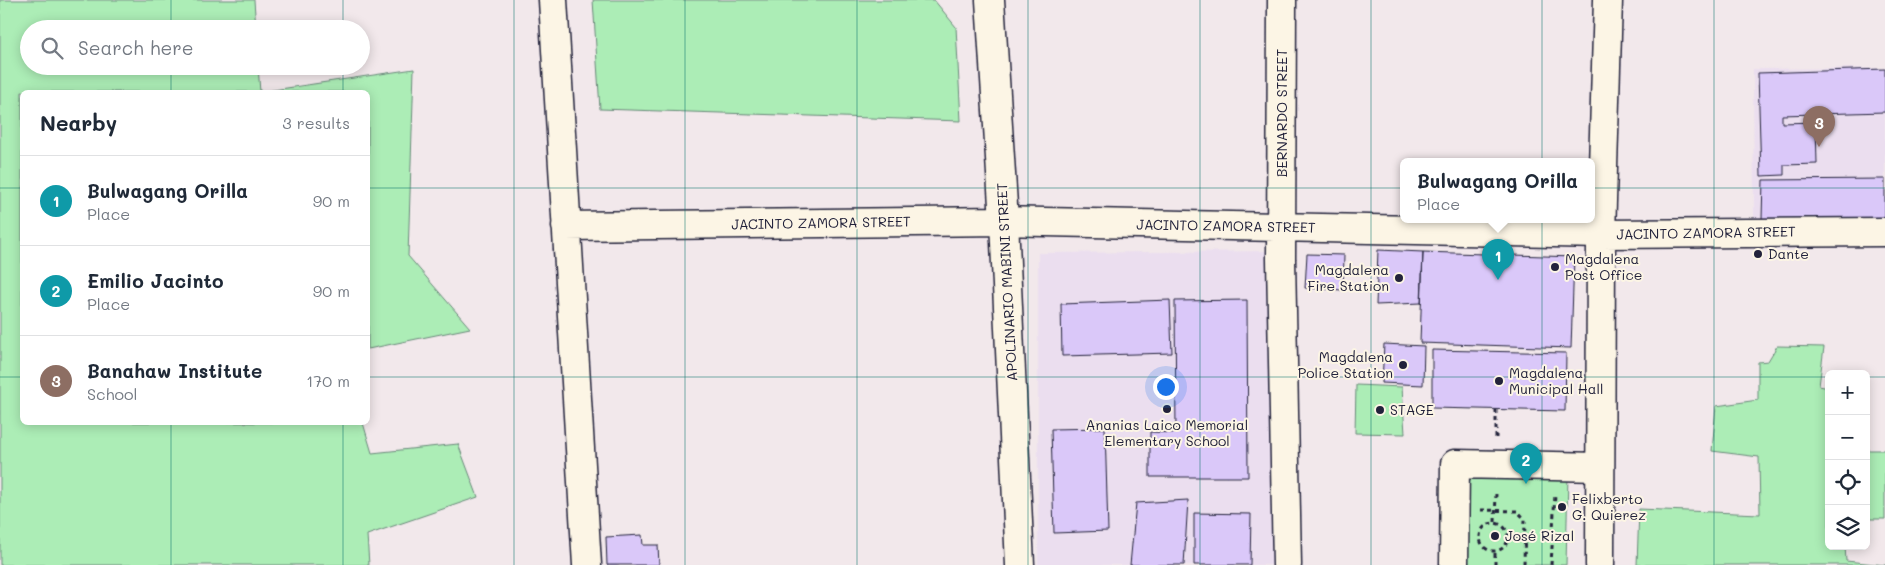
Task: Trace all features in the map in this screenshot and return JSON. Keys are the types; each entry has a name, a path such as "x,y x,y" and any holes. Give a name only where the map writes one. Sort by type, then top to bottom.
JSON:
{"street":[{"path":"553,0 586,565"},
{"name":"APOLINARIO MABINI STREET","path":"990,0 1004,221 1020,565"},
{"name":"BERNARDO STREET","path":"1282,0 1282,227 1287,565"},
{"path":"1600,565 1600,234 1608,0"},
{"name":"JACINTO ZAMORA STREET","path":"566,226 1004,221 1600,234 1885,232"},
{"path":"1454,565 1455,464 1600,467"}],"path":[{"path":"1551,565 1556,466"},
{"path":"1476,514 1480,510 1516,511 1524,519 1524,565"},
{"path":"1495,522 1502,524 1508,538 1506,545 1495,552 1482,545 1482,530 1488,523 1495,522"},
{"path":"1508,538 1525,538"},
{"path":"1495,552 1495,565"}],"shaded area":[{"path":"1885,68 1885,224 1754,224 1753,69"},
{"name":"Ananias Laico Memorial Elementary School","path":"1291,251 1300,565 1038,565 1038,253"}],"green space":[{"path":"0,0 254,0 255,20 20,20 20,75 259,75 260,90 20,90 20,425 364,425 372,453 458,444 478,497 367,535 369,565 0,565"},
{"path":"593,0 934,0 956,27 961,121 600,109"},
{"path":"414,69 408,256 470,328 370,349 370,90 273,90"},
{"path":"1777,346 1824,347 1819,386 1825,387 1825,550 1845,550 1846,561 1885,565 1637,565 1639,509 1760,514 1759,457 1712,451 1716,406 1758,400 1758,362 1768,361"},
{"name":"STAGE","path":"1356,385 1402,387 1405,434 1355,433"},
{"path":"1870,450 1885,450 1885,519 1870,519"},
{"path":"1462,473 1568,475 1566,565 1460,565"}],"building":[{"path":"1885,69 1885,112 1782,115 1782,123 1816,122 1817,164 1784,165 1784,175 1761,176 1758,73"},
{"path":"1885,179 1885,219 1762,219 1763,180"},
{"name":"Magdalena Fire Station","path":"1378,250 1423,252 1421,303 1376,305"},
{"path":"1423,252 1574,257 1571,348 1420,343"},
{"path":"1307,254 1344,255 1343,290 1305,288"},
{"path":"1170,300 1172,353 1062,356 1061,304"},
{"path":"1247,300 1248,477 1150,477 1150,432 1176,433 1175,301"},
{"name":"Magdalena Police Station","path":"1384,344 1424,346 1423,385 1382,383"},
{"name":"Magdalena Municipal Hall","path":"1432,350 1566,353 1565,411 1432,408"},
{"path":"1105,428 1108,531 1054,533 1051,429"},
{"path":"1188,500 1184,565 1130,565 1136,503"},
{"path":"1194,513 1251,514 1250,565 1194,565"},
{"path":"642,535 643,545 658,545 659,565 607,565 606,537"}],"place":[{"name":"Banahaw Institute","path":"1819,147"},
{"name":"Dante","path":"1758,254"},
{"name":"Magdalena Post Office","path":"1555,267"},
{"name":"Magdalena Fire Station","path":"1399,278"},
{"name":"Bulwagang Orilla","path":"1498,280"},
{"name":"Magdalena Police Station","path":"1403,365"},
{"name":"Magdalena Municipal Hall","path":"1499,381"},
{"name":"Ananias Laico Memorial Elementary School","path":"1167,409"},
{"name":"STAGE","path":"1380,410"},
{"name":"Emilio Jacinto","path":"1526,484"},
{"name":"Felixberto G. Quierez","path":"1562,507"},
{"name":"José Rizal","path":"1495,536"}]}
